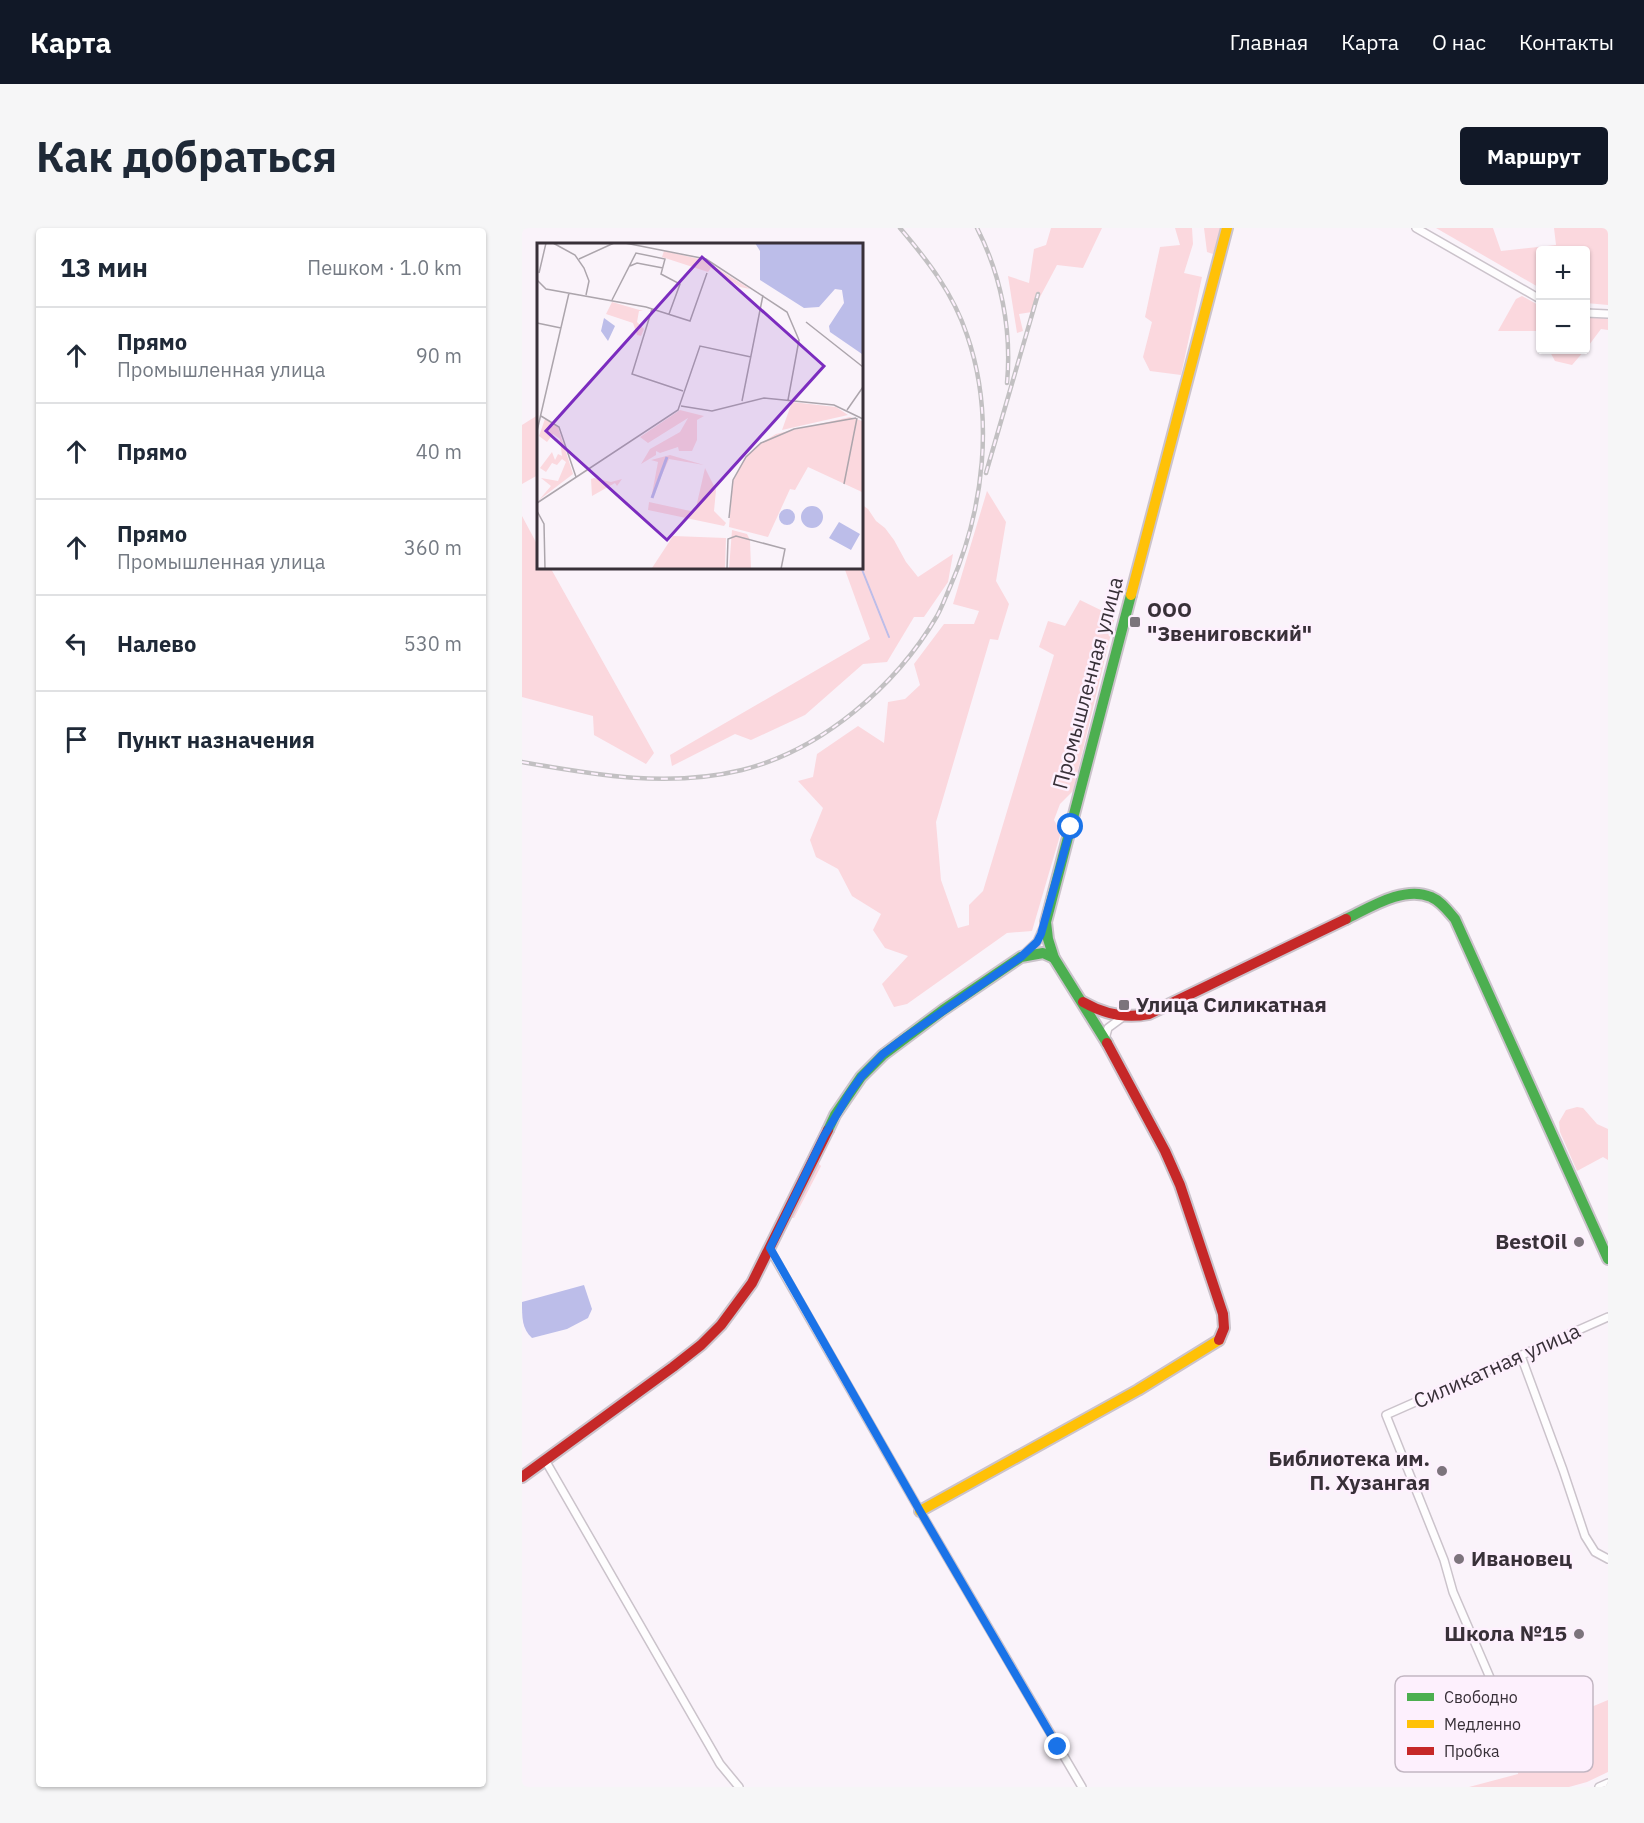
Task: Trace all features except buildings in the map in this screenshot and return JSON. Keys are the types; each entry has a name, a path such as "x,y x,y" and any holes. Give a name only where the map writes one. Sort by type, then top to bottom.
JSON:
{"street":[{"name":"Промышленная улица","path":"920,1511 1137,1390 1218,1341 1224,1335 1223,1314 1180,1185 1165,1151 1105,1039 1054,958 1046,922 1227,228"},
{"path":"1416,228 1536,297"},
{"path":"1590,314 1608,314"},
{"path":"1083,1002 1101,1012 1125,1017 1149,1014 1384,901 1407,894 1421,893 1434,897 1455,919 1608,1259"},
{"path":"522,1477 673,1367 709,1337 735,1308 752,1283 824,1136 861,1077 883,1054 907,1036 1021,957 1037,942 1046,922"},
{"path":"1021,957 1043,953 1054,958"},
{"path":"1105,1039 1108,1028 1125,1017"},
{"path":"770,1248 920,1511 1082,1787"},
{"name":"Силикатная улица","path":"1489,1676 1453,1592 1444,1560 1386,1415 1608,1317"},
{"path":"1521,1356 1585,1536 1595,1552 1608,1559"},
{"path":"545,1460 720,1764 739,1787"},
{"path":"1599,1787 1608,1783"}],"shaded area":[{"path":"1051,228 1102,228 1083,268 1057,265 1032,312 1019,314 1023,331 1017,333 1008,276 1029,283 1034,249 1046,245"},
{"path":"1175,228 1192,228 1193,244 1184,273 1202,277 1181,375 1150,371 1143,357 1152,322 1145,317 1160,247 1180,245"},
{"path":"1204,228 1221,228 1213,254 1207,252"},
{"path":"1436,228 1493,228 1501,251 1536,247 1536,286"},
{"path":"1554,228 1608,228 1608,305 1590,303 1590,246 1547,246 1556,245"},
{"path":"1522,296 1536,304 1536,331 1498,331 1516,299"},
{"path":"1590,315 1608,317 1608,330 1601,329 1590,344"},
{"path":"1551,354 1582,354 1572,365 1555,361"},
{"path":"537,416 537,476 522,484 522,425"},
{"path":"987,491 1006,522 996,581 1009,604 998,640 990,639 936,822 941,880 958,928 969,925 969,905 983,891 1054,655 1039,647 1048,621 1065,626 1080,600 1115,617 1073,791 1060,804 1054,820 1061,832 1032,931 1007,933 907,1004 894,1007 882,984 908,956 885,948 873,930 881,914 852,896 838,869 816,857 810,840 823,808 798,781 813,777 817,754 858,726 884,743 888,702 905,699 920,685 914,664 944,624 974,624 979,611 953,604"},
{"path":"862,505 885,528 918,577 953,554 948,582 924,617 914,617 887,662 863,664 805,715 751,740 735,734 672,766 670,755 870,639 844,568 862,568"},
{"path":"522,516 537,544 537,568 551,568 654,753 646,764 594,735 593,716 522,697"},
{"path":"1583,1108 1597,1124 1608,1129 1608,1160 1603,1157 1577,1171 1560,1132 1559,1122 1566,1110"},
{"path":"818,1163 821,1166 794,1218 791,1218 815,1165"},
{"path":"1608,1700 1608,1772 1569,1787 1469,1787 1518,1774 1518,1772 1593,1772 1593,1706"}],"water":[{"path":"584,1285 592,1309 588,1318 567,1329 532,1338 523,1323 522,1302"}],"waterway":[{"path":"861,568 889,637"}],"railway":[{"path":"522,762 605,775 659,779 714,775 772,761 828,731 854,712 900,667 920,642 942,605 962,557 971,527 978,495 983,430 976,366 955,305 939,278 900,228"},
{"path":"977,228 993,265 1003,303 1008,343 1007,383"},
{"path":"986,473 1038,294"}],"traffic: fast":[{"path":"1107,1043 1054,958 1046,922 1131,595"},
{"path":"1346,919 1387,899 1410,894 1421,894 1435,899 1455,919 1608,1259"},
{"path":"828,1130 835,1115 861,1077 883,1055 943,1010 1021,957 1043,953 1054,958"}],"traffic: slow":[{"path":"1131,595 1227,228"},
{"path":"920,1511 1138,1390 1219,1340"}],"traffic: jam":[{"path":"1083,1002 1099,1010 1115,1014 1132,1016 1149,1014 1346,919"},
{"path":"1107,1043 1165,1151 1180,1185 1223,1314 1224,1328 1219,1340"},
{"path":"522,1477 673,1367 701,1345 721,1325 752,1283 828,1130"}],"place":[{"name":"ООО \"Звениговский\"","path":"1135,622"},
{"name":"Улица Силикатная","path":"1124,1005"},
{"name":"BestOil","path":"1579,1242"},
{"name":"Библиотека им. П. Хузангая","path":"1442,1471"},
{"name":"Ивановец","path":"1459,1559"},
{"name":"Школа №15","path":"1579,1634"}],"route":[{"path":"1058,1747 770,1248 835,1115 861,1077 883,1054 1021,957 1037,942 1046,922 1071,827"}]}
